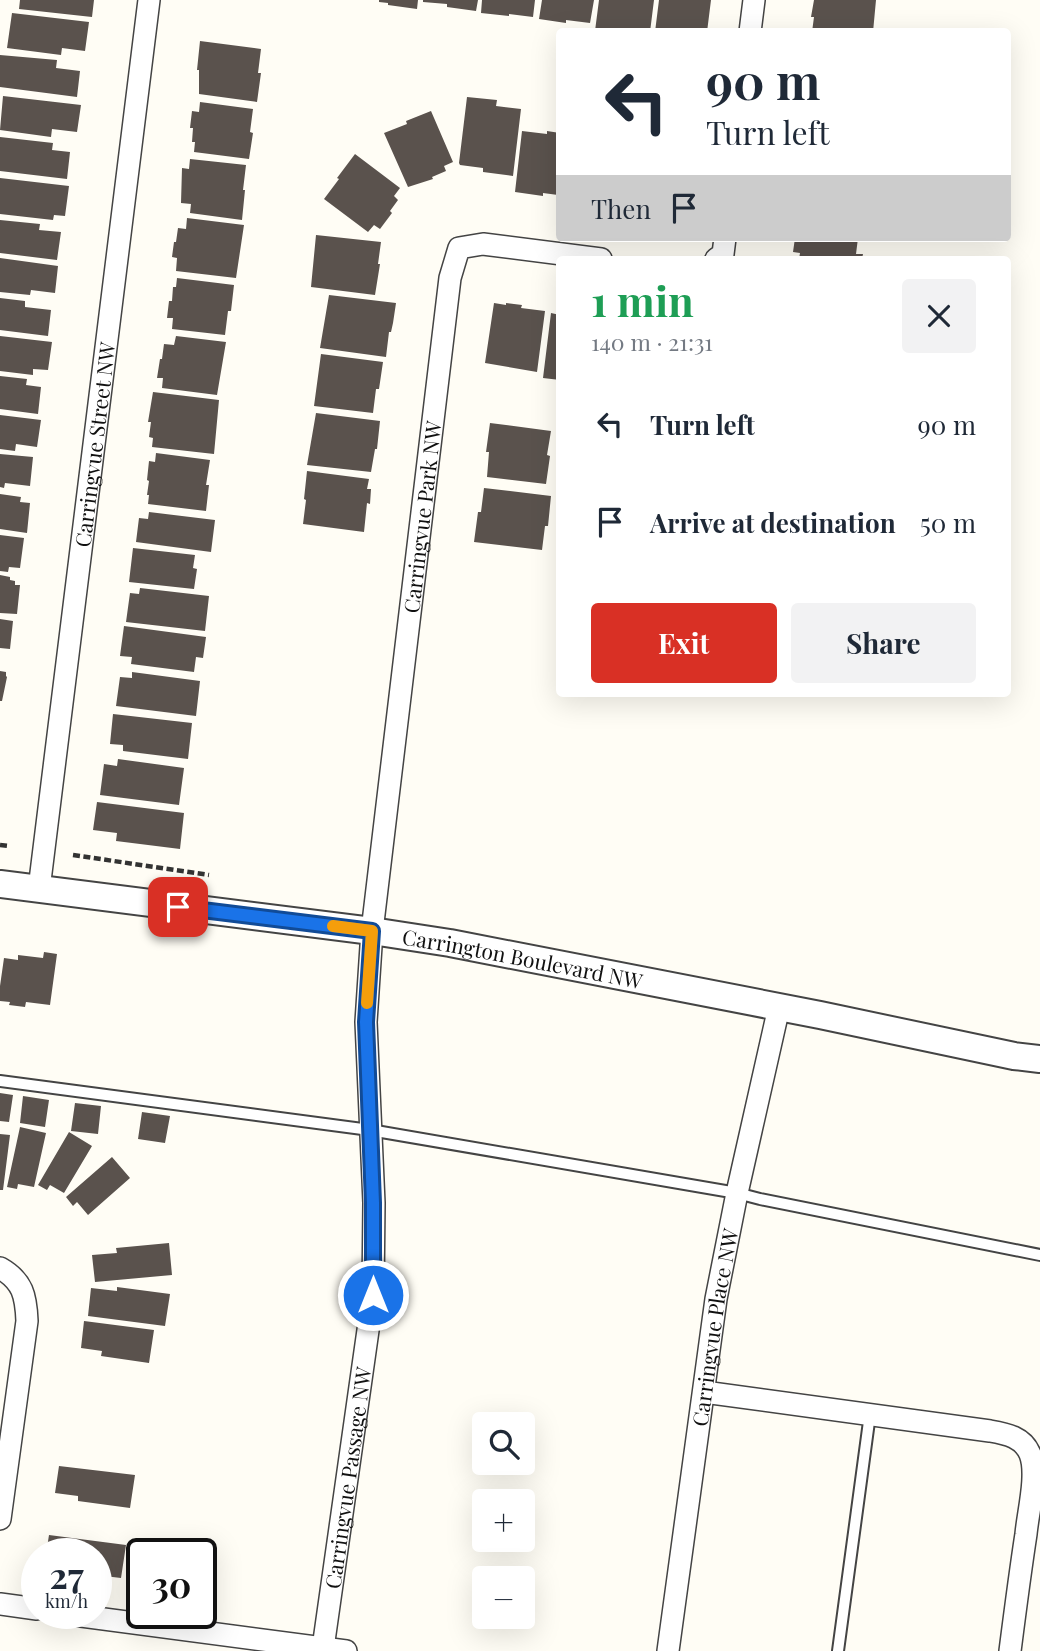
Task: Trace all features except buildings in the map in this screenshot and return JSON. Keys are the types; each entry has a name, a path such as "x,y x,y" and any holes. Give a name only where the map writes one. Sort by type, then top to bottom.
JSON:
{"street":[{"name":"Carringvue Street NW","path":"38,889 149,0"},
{"path":"750,28 754,0"},
{"name":"Carringvue Park NW","path":"372,931 450,278 459,248 483,244 577,256"},
{"name":"Carrington Boulevard NW","path":"0,884 372,931 558,963 1014,1056 1040,1059"},
{"name":"Carringvue Passage NW","path":"323,1648 373,1295 373,1203 366,1022 372,931"},
{"name":"Carringvue Place NW","path":"668,1651 716,1299 779,1007"},
{"path":"0,1268 20,1283 26,1300 27,1321 0,1519"},
{"path":"704,1392 1006,1434 1018,1438 1031,1456 1032,1487 1010,1651"},
{"path":"0,1604 21,1607"},
{"path":"112,1620 346,1651"}],"lane":[{"path":"0,1081 370,1130 737,1193 1040,1255"},
{"path":"838,1651 870,1415"}],"path":[{"path":"0,845 9,846"},
{"path":"72,855 209,875"}],"slow traffic":[{"path":"333,926 372,931 367,1003"}],"route":[{"path":"178,907 372,931 366,1022 373,1203 373,1295"}]}
